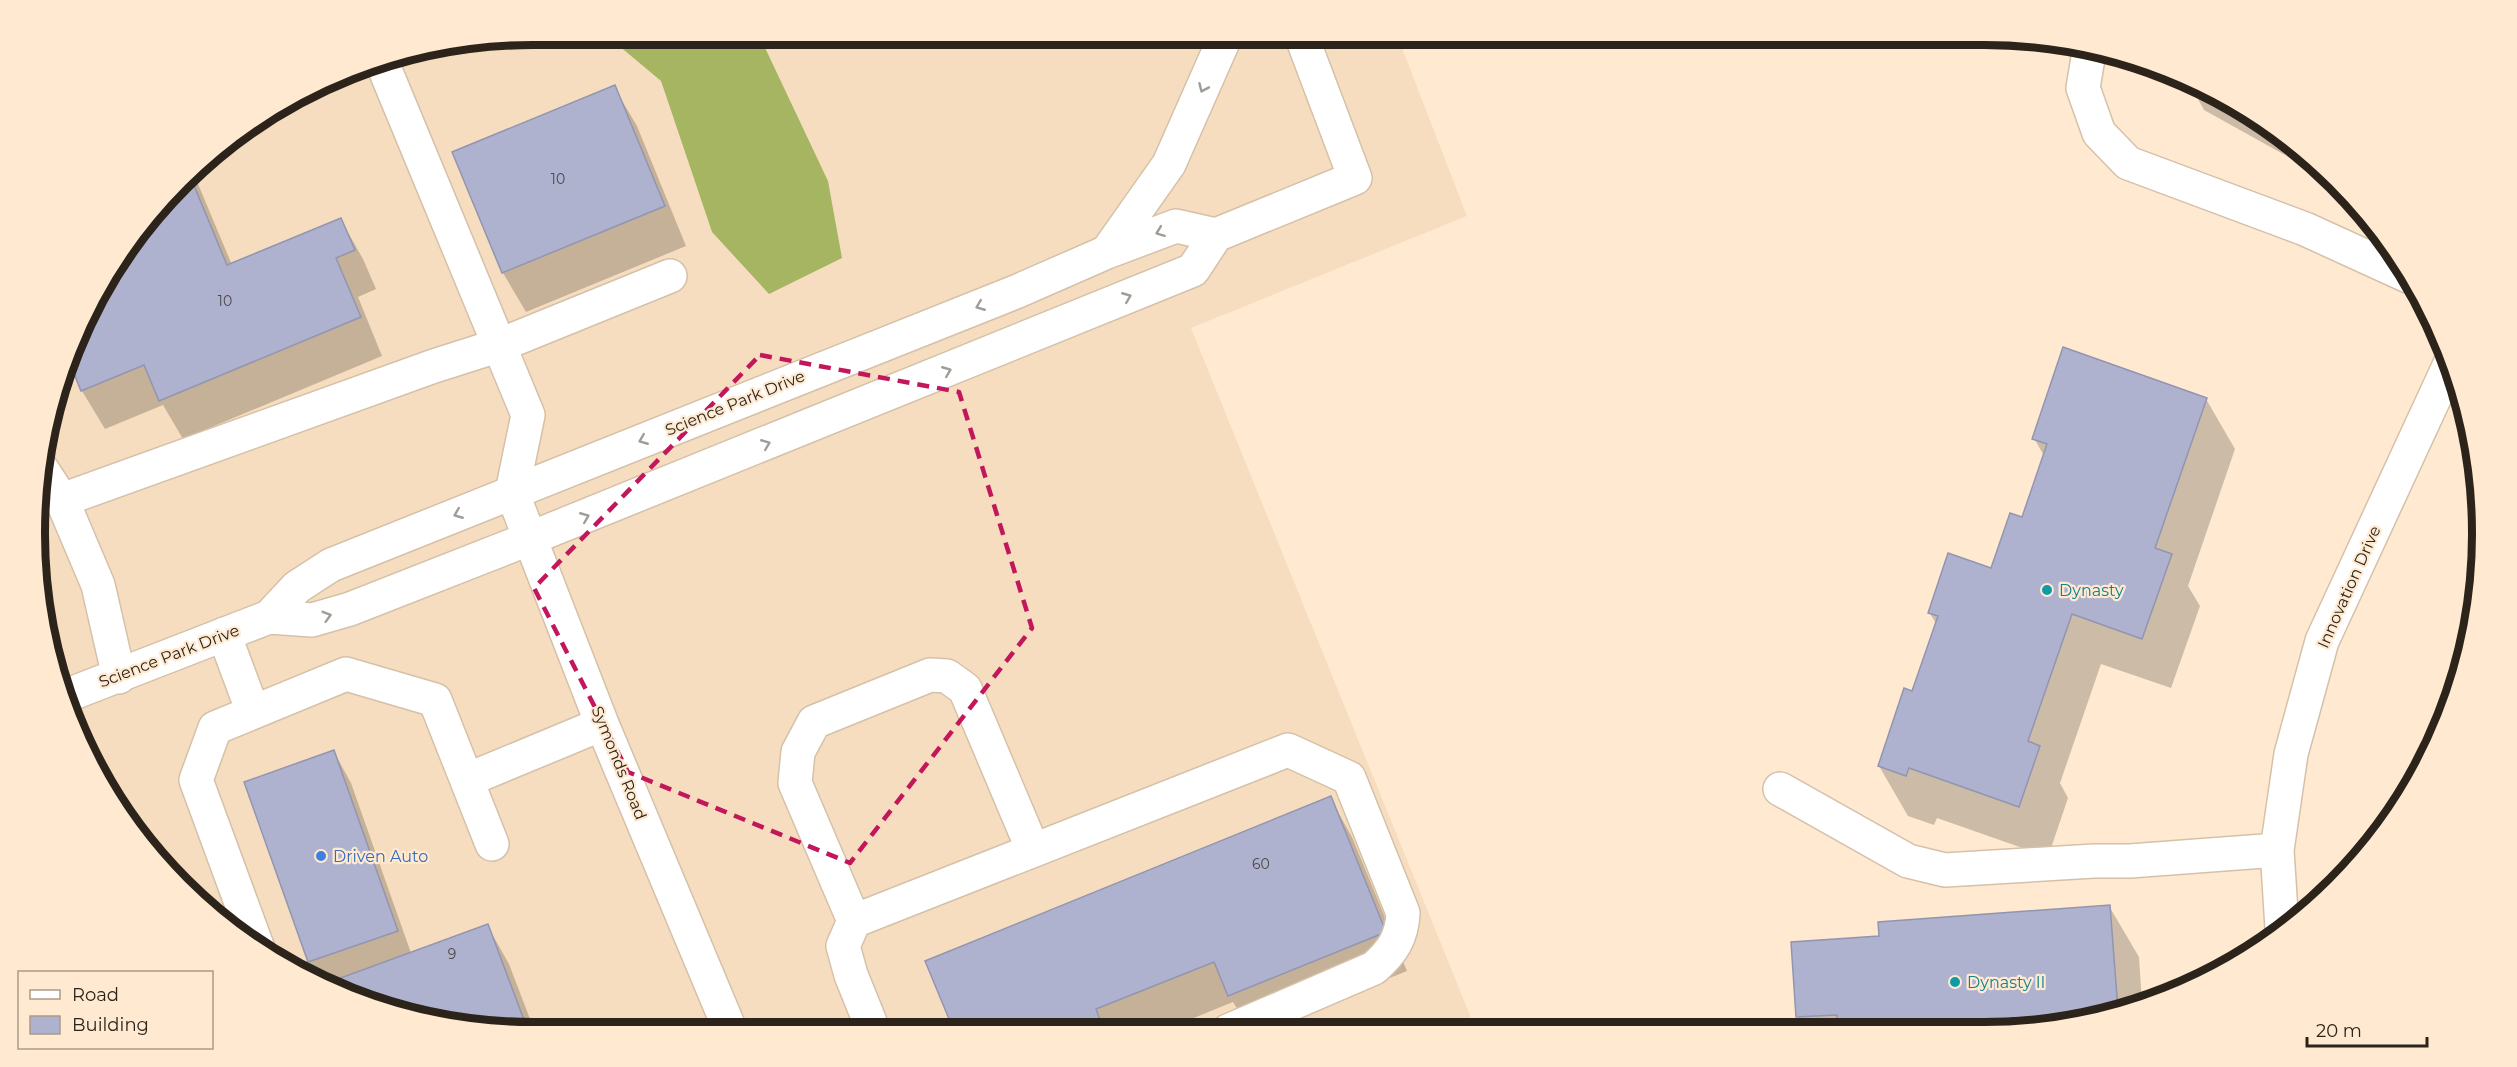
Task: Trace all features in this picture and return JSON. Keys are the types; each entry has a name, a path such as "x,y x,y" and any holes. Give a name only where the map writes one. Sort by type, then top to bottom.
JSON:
{"street":[{"path":"1107,252 1169,164 1221,45"},
{"path":"1216,235 1355,178 1305,45"},
{"path":"2088,56 2083,88 2099,133 2128,163 2305,229 2395,270"},
{"path":"385,69 528,415 512,492"},
{"name":"Science Park Drive","path":"72,694 269,617 312,620 351,609 531,538 1193,270 1216,235 1176,226 331,565 297,586 269,617"},
{"path":"62,500 434,366 500,345 670,276"},
{"name":"Innovation Drive","path":"2282,921 2277,849 2291,754 2322,641 2445,374"},
{"path":"48,479 62,500 98,585 119,677"},
{"name":"Symonds Road","path":"512,492 602,724 727,1022"},
{"path":"224,634 253,712"},
{"path":"252,933 196,780 215,728 346,674 435,700 492,844"},
{"path":"854,921 795,783 798,752 814,722 930,675 947,676 965,688 1034,850"},
{"path":"467,780 602,724"},
{"path":"870,1022 850,975 843,946 854,921 1288,750 1349,778 1403,913 1402,930 1391,952 1374,968 1247,1022"},
{"path":"1780,789 1908,861 1945,870 2130,861 2277,849"}],"highlighted area":[{"path":"760,355 959,392 1032,628 850,863 628,772 534,588"}],"shaded area":[{"path":"618,45 661,81 712,232 828,181 764,45 1401,45 1467,216 1191,328 1471,1022 502,1021 438,1013 407,1005 376,996 317,972 262,940 236,921 211,901 166,856 127,805 110,778 95,750 71,691 54,629 49,597 45,534 46,502 54,438 62,407 71,376 95,317 127,262 166,211 211,166 236,146 289,110 317,95 376,71 438,54 502,46"}],"green space":[{"path":"618,45 764,45 828,181 842,258 769,294 712,232 661,81"}],"building":[{"path":"615,85 665,206 502,273 452,152"},
{"path":"193,183 227,265 341,218 355,250 336,258 361,317 159,401 144,365 81,391 73,371 95,317 110,289 146,236"},
{"name":"Dynasty","path":"2063,347 2207,398 2155,548 2172,554 2142,639 2072,614 2028,741 2040,746 2019,807 1909,768 1906,776 1878,766 1904,688 1912,691 1938,616 1928,613 1948,553 1991,568 2010,513 2022,517 2047,444 2032,439"},
{"name":"Driven Auto","path":"334,750 398,931 308,962 244,782"},
{"path":"1331,796 1386,932 1228,996 1214,962 1096,1009 1101,1022 950,1022 925,961"},
{"name":"Dynasty II","path":"2110,905 2117,1003 2079,1013 2015,1021 1838,1022 1837,1015 1796,1017 1791,942 1879,936 1878,922"},
{"path":"488,924 525,1022 438,1013 376,996 335,980"}],"place":[{"name":"Dynasty","path":"2047,590"},
{"name":"Driven Auto","path":"321,856"},
{"name":"Dynasty II","path":"1955,982"}]}
